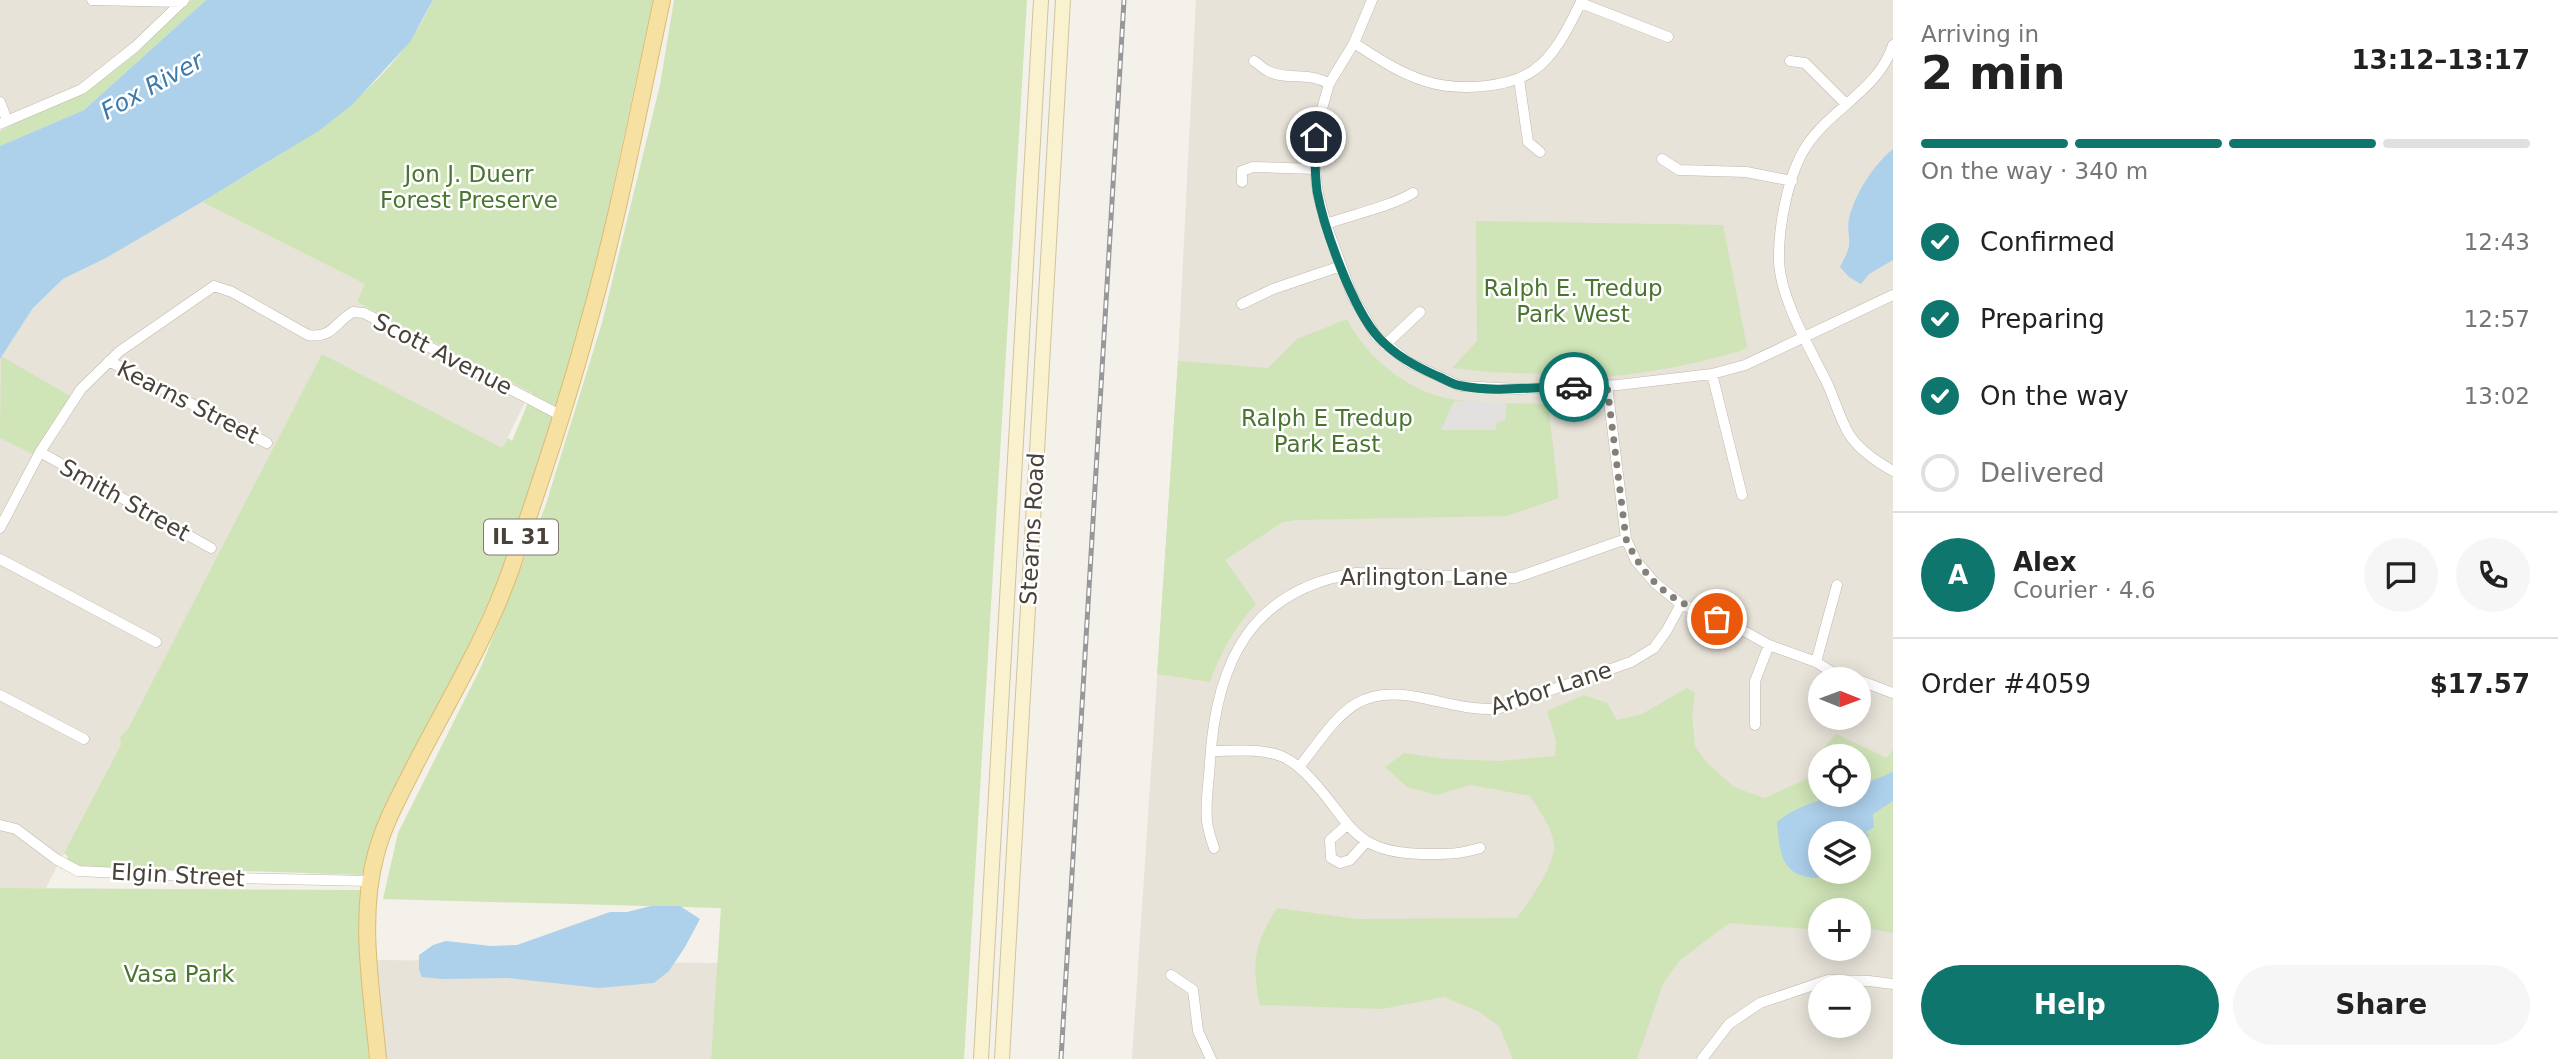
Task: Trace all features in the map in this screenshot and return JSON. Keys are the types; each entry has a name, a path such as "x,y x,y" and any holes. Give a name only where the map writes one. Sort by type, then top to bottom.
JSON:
{"main road":[{"name":"IL 31","path":"378,1059 367,928 370,881 376,853 389,816 500,595 562,415 611,239 662,0"},
{"name":"Stearns Road","path":"981,1059 1041,0"},
{"name":"Stearns Road","path":"1002,1059 1063,0"}],"street":[{"path":"92,0 183,1"},
{"path":"1372,0 1354,43 1329,85 1318,122 1315,169 1326,224 1363,318 1385,345 1410,363 1460,386 1518,389 1607,385 1712,374 1745,365 1893,296"},
{"path":"0,102 3,122 82,89 135,47 183,1"},
{"path":"1354,43 1382,61 1426,81 1467,86 1514,82 1536,69 1555,49 1582,1 1668,37"},
{"path":"1893,45 1875,78 1824,125 1806,146 1792,181 1783,218 1779,264 1789,303 1850,435 1873,459 1893,471"},
{"path":"1254,61 1272,73 1309,76 1329,85"},
{"path":"1790,61 1805,63 1846,104"},
{"path":"1519,79 1528,142 1540,152"},
{"path":"1662,159 1679,170 1746,172 1792,181"},
{"path":"1242,182 1242,171 1253,167 1315,169"},
{"path":"1326,224 1374,207 1394,204 1413,193"},
{"path":"1242,304 1273,289 1341,266"},
{"name":"Scott Avenue","path":"109,361 214,286 232,292 308,335 320,337 329,333 353,312 364,313 562,415"},
{"path":"1385,345 1420,312"},
{"path":"0,528 40,452 81,390 109,361"},
{"name":"Kearns Street","path":"109,361 267,443"},
{"path":"1712,374 1742,495"},
{"path":"1607,385 1626,539 1636,561 1648,576 1681,604 1824,667"},
{"name":"Smith Street","path":"40,452 211,548"},
{"name":"Arlington Lane","path":"1213,848 1207,821 1213,723 1219,694 1229,666 1244,639 1261,617 1286,597 1310,584 1356,573 1514,578 1626,539"},
{"path":"0,559 156,642"},
{"path":"1816,662 1837,585"},
{"name":"Arbor Lane","path":"1300,766 1334,721 1351,706 1372,696 1406,694 1475,710 1497,709 1631,662 1654,648 1681,604"},
{"path":"1755,725 1755,681 1769,645"},
{"path":"1871,684 1893,693"},
{"path":"0,695 84,739"},
{"path":"1211,751 1264,752 1300,766 1347,825 1366,842 1395,853 1459,855 1480,848"},
{"name":"Elgin Street","path":"0,825 16,829 56,859 78,870 227,878 370,881"},
{"path":"1347,825 1330,840 1331,858 1340,863 1350,860 1366,842"},
{"path":"1171,975 1193,990 1198,1031 1211,1059"},
{"path":"1702,1059 1729,1024 1759,1003 1828,980 1893,984"}],"shaded area":[{"path":"0,0 180,0 130,47 80,87 0,120"},
{"path":"1196,0 1893,0 1893,1059 1132,1059 1178,361"},
{"path":"202,202 366,284 357,302 530,392 495,463 313,373 46,888 0,888 0,359 33,308 63,279 106,258"},
{"path":"1454,401 1507,403 1505,420 1497,423 1495,430 1441,430"},
{"path":"374,960 718,963 711,1059 382,1059"}],"green space":[{"path":"191,0 206,0 84,110 0,146 0,131 105,76 139,51"},
{"name":"Jon J. Duerr Forest Preserve","path":"433,0 653,0 594,277 508,559 367,868 361,875 215,870 214,875 60,869 68,857 64,853 121,744 120,737 128,729 322,354 502,448 508,438 512,441 532,393 357,302 365,284 202,202 302,140 334,118 363,93 414,35"},
{"path":"674,0 1027,0 964,1059 711,1059 721,908 383,899 398,833 481,667 545,507 602,323 660,85"},
{"name":"Ralph E. Tredup Park West","path":"1476,221 1723,225 1747,347 1669,368 1597,378 1549,379 1542,374 1452,368 1477,341"},
{"name":"Ralph E Tredup Park East","path":"1347,319 1376,359 1419,389 1463,401 1548,404 1559,498 1507,516 1283,522 1225,560 1256,604 1229,641 1210,682 1157,674 1178,361 1268,368 1297,339"},
{"path":"1,356 72,397 33,454 0,438"},
{"path":"1687,688 1695,693 1692,715 1695,746 1706,762 1734,787 1764,798 1808,777 1808,807 1871,807 1871,750 1887,758 1893,749 1893,933 1871,929 1871,898 1808,898 1808,929 1729,923 1679,961 1663,984 1637,1059 1513,1059 1499,1026 1478,1011 1444,997 1382,1009 1260,1005 1256,955 1263,933 1277,908 1357,919 1517,918 1546,873 1553,853 1553,839 1530,796 1471,785 1437,795 1407,787 1385,767 1404,753 1446,759 1500,761 1555,756 1556,741 1547,711 1584,695 1607,703 1617,720 1642,714"},
{"path":"1836,734 1857,744 1827,744"},
{"name":"Vasa Park","path":"0,888 361,890 360,947 369,1059 0,1059"}],"water":[{"name":"Fox River","path":"206,0 433,0 410,42 353,104 320,130 202,202 106,258 63,279 33,308 0,359 0,146 84,110"},
{"path":"1893,149 1893,260 1869,274 1861,284 1849,277 1840,267 1849,246 1849,219 1855,200 1866,181"},
{"path":"1893,772 1893,801 1873,814 1874,827 1871,829 1871,821 1808,821 1808,877 1789,868 1781,853 1777,822 1808,805 1871,807 1871,781"},
{"path":"651,906 680,906 700,919 669,971 654,983 599,988 508,978 422,977 419,970 419,955 433,945 446,941 491,946 517,945 610,912 627,912"}],"railway":[{"path":"1061,1059 1124,0"}],"way so far":[{"path":"1574,387 1607,385 1626,539 1636,561 1655,583 1681,604 1717,619"}],"route":[{"path":"1316,137 1315,169 1326,224 1363,318 1385,345 1410,363 1460,386 1518,389 1574,387"}]}
